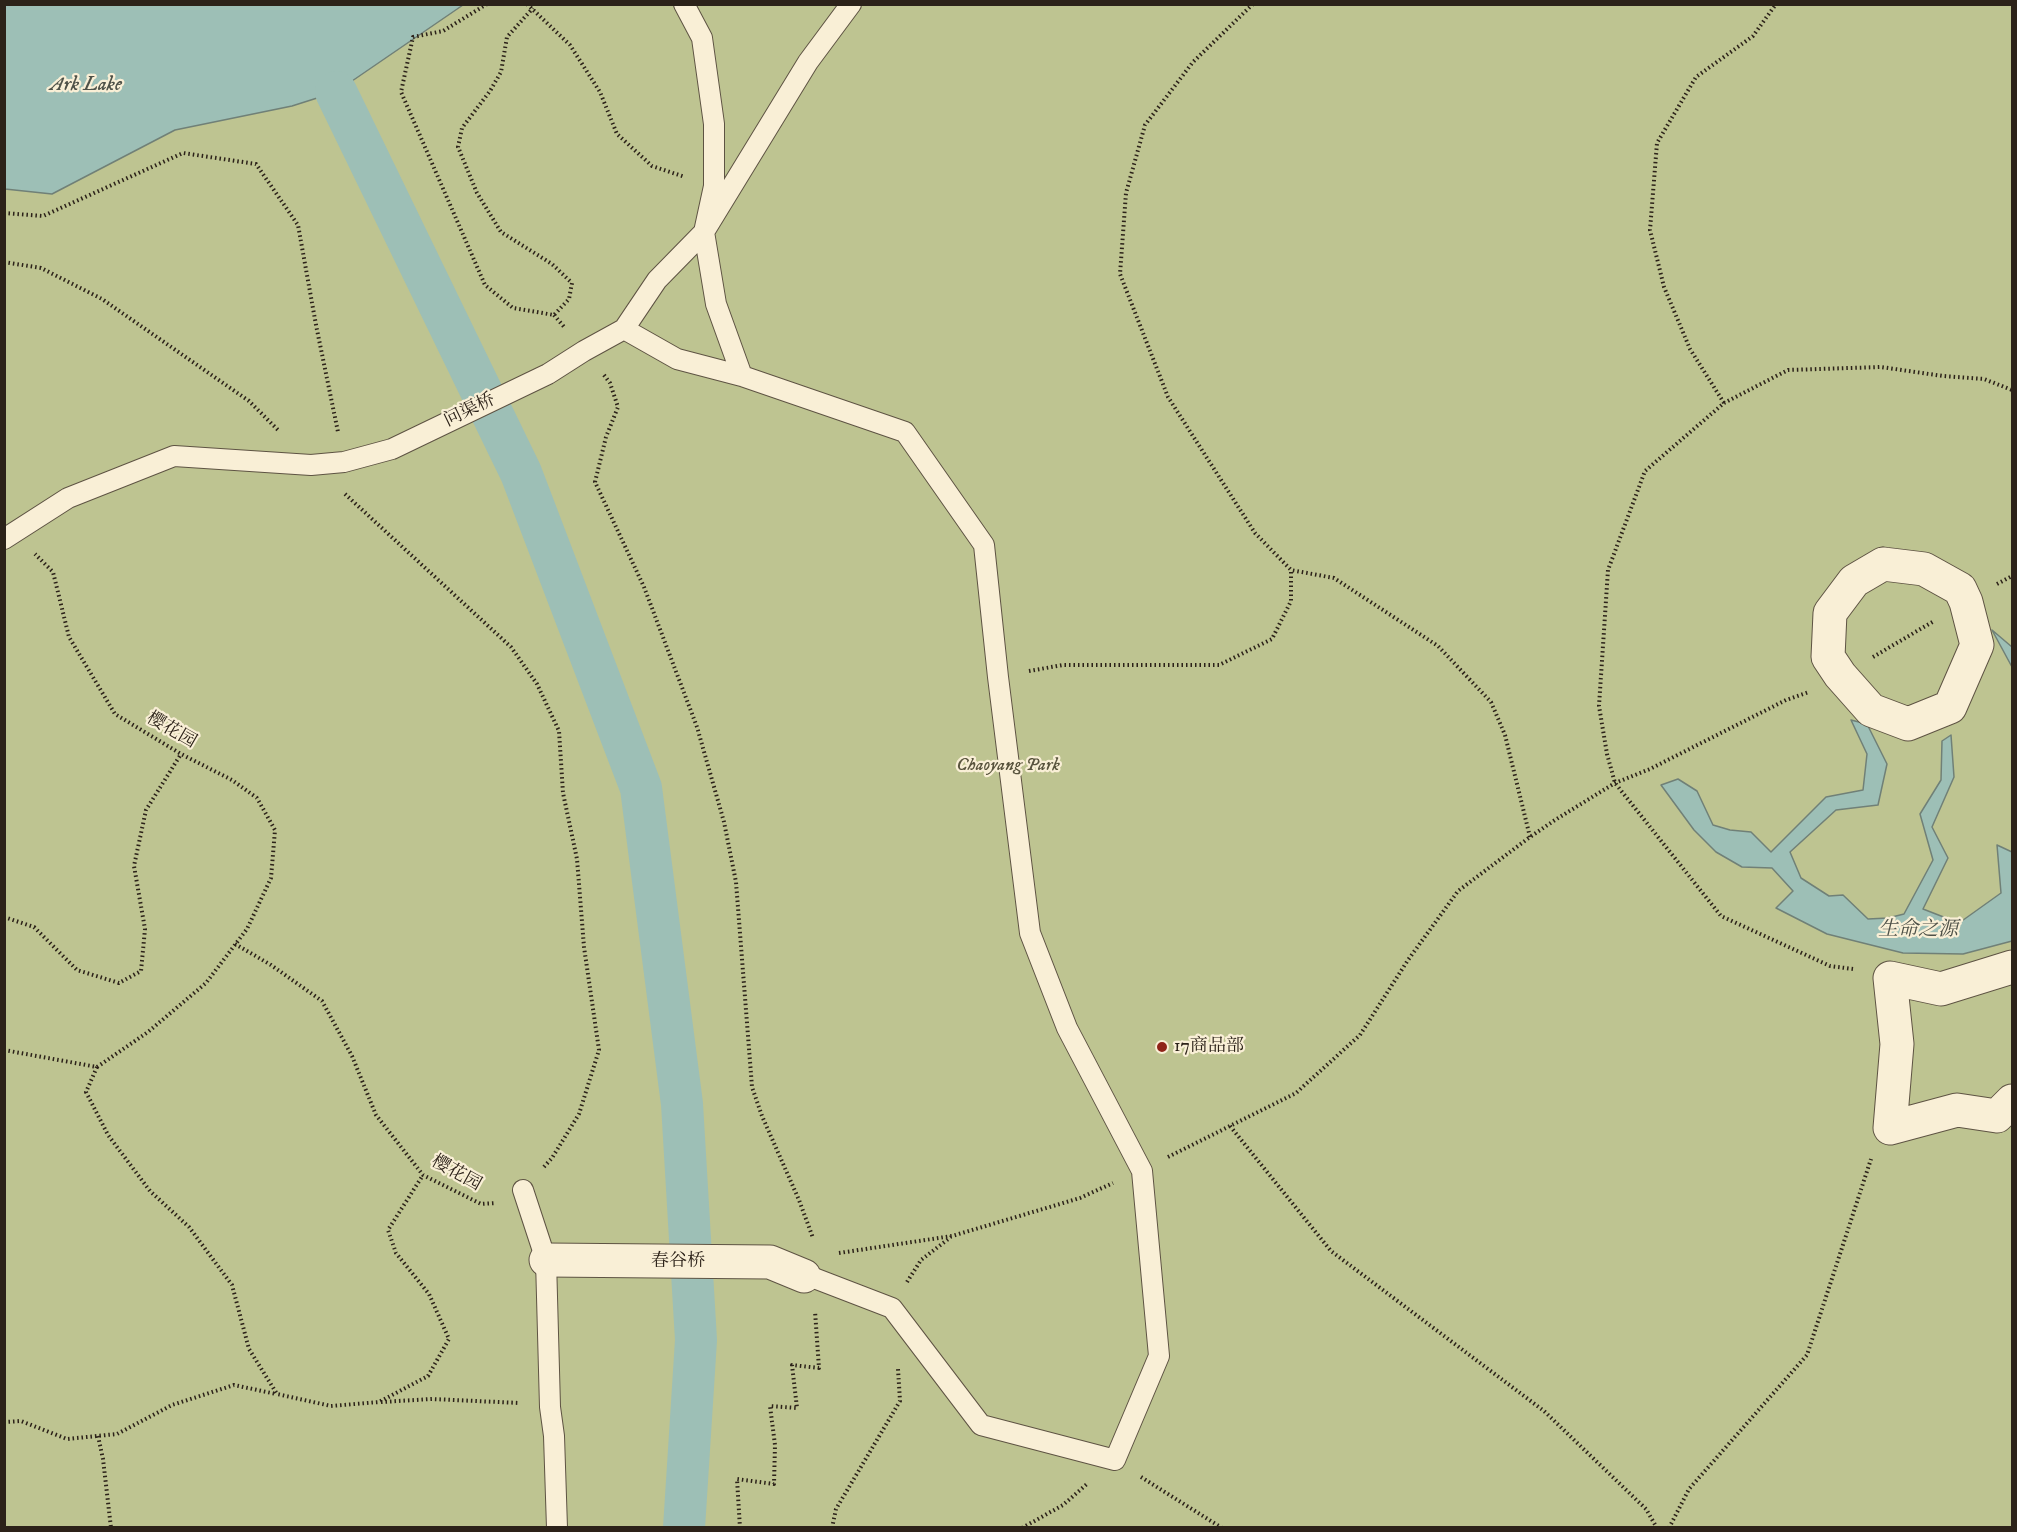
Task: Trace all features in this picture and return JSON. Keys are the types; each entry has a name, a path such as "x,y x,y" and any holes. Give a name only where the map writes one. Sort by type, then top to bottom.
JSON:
{"street":[{"path":"1883,564 1924,569 1960,590 1966,602 1977,645 1950,707 1908,724 1871,710 1840,675 1828,657 1830,613 1854,581 1883,564"},
{"path":"2013,967 1941,989 1890,978 1897,1044 1890,1128 1957,1110 1998,1116 2013,1101"},
{"name":"春谷桥","path":"546,1260 770,1262 812,1270"}],"lane":[{"path":"684,4 702,38 714,123 714,186 704,232 716,304 742,376"},
{"path":"812,1270 892,1308 981,1425 1115,1460 1159,1356 1142,1171 1067,1028 1030,933 984,544 905,432 742,376 676,359 624,329 657,280 704,232 808,62 851,4"},
{"name":"问渠桥","path":"9,536 68,498 174,456 311,465 344,462 392,449 548,374 624,329"},
{"path":"523,1190 546,1260 550,1407 554,1436 557,1527"}],"path":[{"path":"487,4 443,31 413,37 401,92 485,285 513,308 554,315 610,382 618,407 606,437 595,482 644,587 697,728 706,759 724,822 736,882 752,1087 762,1116 810,1226 819,1368 792,1365 797,1408 770,1406 775,1445 774,1484 737,1479 740,1527"},
{"path":"527,4 570,45 600,92 617,134 652,166 714,186"},
{"path":"1253,4 1193,62 1145,125 1126,193 1120,273 1168,397 1255,533 1291,570 1334,578 1438,646 1491,702 1505,735 1530,837"},
{"path":"1724,404 1690,349 1664,288 1650,230 1657,143 1696,77 1753,36 1776,4"},
{"path":"532,8 507,37 501,72 490,91 462,128 458,147 477,193 501,232 552,264 572,283 569,298 554,315"},
{"path":"4,213 43,216 183,153 256,164 298,225 344,462"},
{"path":"4,262 41,268 102,299 249,401 311,465 380,525 511,647 537,684 559,731 563,793 577,859 584,947 599,1050 579,1114 552,1158 523,1190"},
{"path":"1854,969 1830,966 1721,916 1615,783 1607,754 1599,706 1608,570 1645,471 1724,404 1788,370 1881,367 1984,379 2013,390"},
{"name":"樱花园","path":"9,536 53,572 69,636 115,714 181,754 232,780 257,798 275,830 271,878 247,929 206,983 148,1032 97,1067"},
{"path":"998,677 1063,665 1219,665 1272,639 1291,601 1291,570"},
{"path":"812,1270 844,1253 952,1236 1080,1198 1142,1171 1296,1093 1360,1035 1408,960 1458,891 1530,837 1615,783 1650,769 1786,700 1809,692 2013,576"},
{"path":"4,917 34,927 77,970 119,983 141,971 145,929 134,866 146,810 181,754"},
{"name":"樱花园","path":"235,944 271,964 322,1001 352,1056 376,1115 423,1175 481,1204 500,1203 523,1190"},
{"path":"4,1050 97,1067 86,1092 108,1136 150,1191 189,1227 232,1285 249,1349 277,1394"},
{"path":"1230,1126 1331,1251 1544,1411 1646,1509 1657,1527"},
{"path":"1669,1527 1689,1489 1807,1355 1873,1153"},
{"path":"379,1402 428,1376 449,1339 429,1294 396,1253 388,1230 423,1175"},
{"path":"892,1308 921,1260 952,1236"},
{"path":"832,1527 836,1509 900,1401 897,1366"},
{"path":"4,1422 21,1421 67,1439 117,1434 172,1405 234,1385 331,1406 432,1399 550,1407"},
{"path":"98,1436 111,1527"},
{"path":"1022,1527 1063,1505 1115,1460 1222,1527"}],"green space":[{"name":"Chaoyang Park","path":"5,5 2012,5 2012,1527 5,1528"}],"water":[{"name":"Ark Lake","path":"4,5 463,5 336,92 292,106 175,130 52,194 5,189"},
{"path":"1992,630 2012,647 2012,667"},
{"name":"生命之源","path":"1851,720 1867,724 1887,764 1878,805 1836,810 1790,852 1801,878 1829,896 1843,895 1868,919 1904,914 1933,860 1920,814 1941,780 1942,741 1951,735 1954,777 1932,827 1948,858 1923,909 1959,923 2001,893 1997,845 2012,852 2012,941 1963,954 1903,953 1827,934 1776,908 1793,891 1772,868 1742,867 1716,852 1694,830 1661,785 1678,779 1697,791 1713,825 1730,830 1751,832 1771,852 1826,797 1863,790 1867,754"}],"waterway":[{"path":"336,92 521,473 641,788 682,1104 696,1340 684,1528"}],"place":[{"name":"17商品部","path":"1162,1047"}]}
